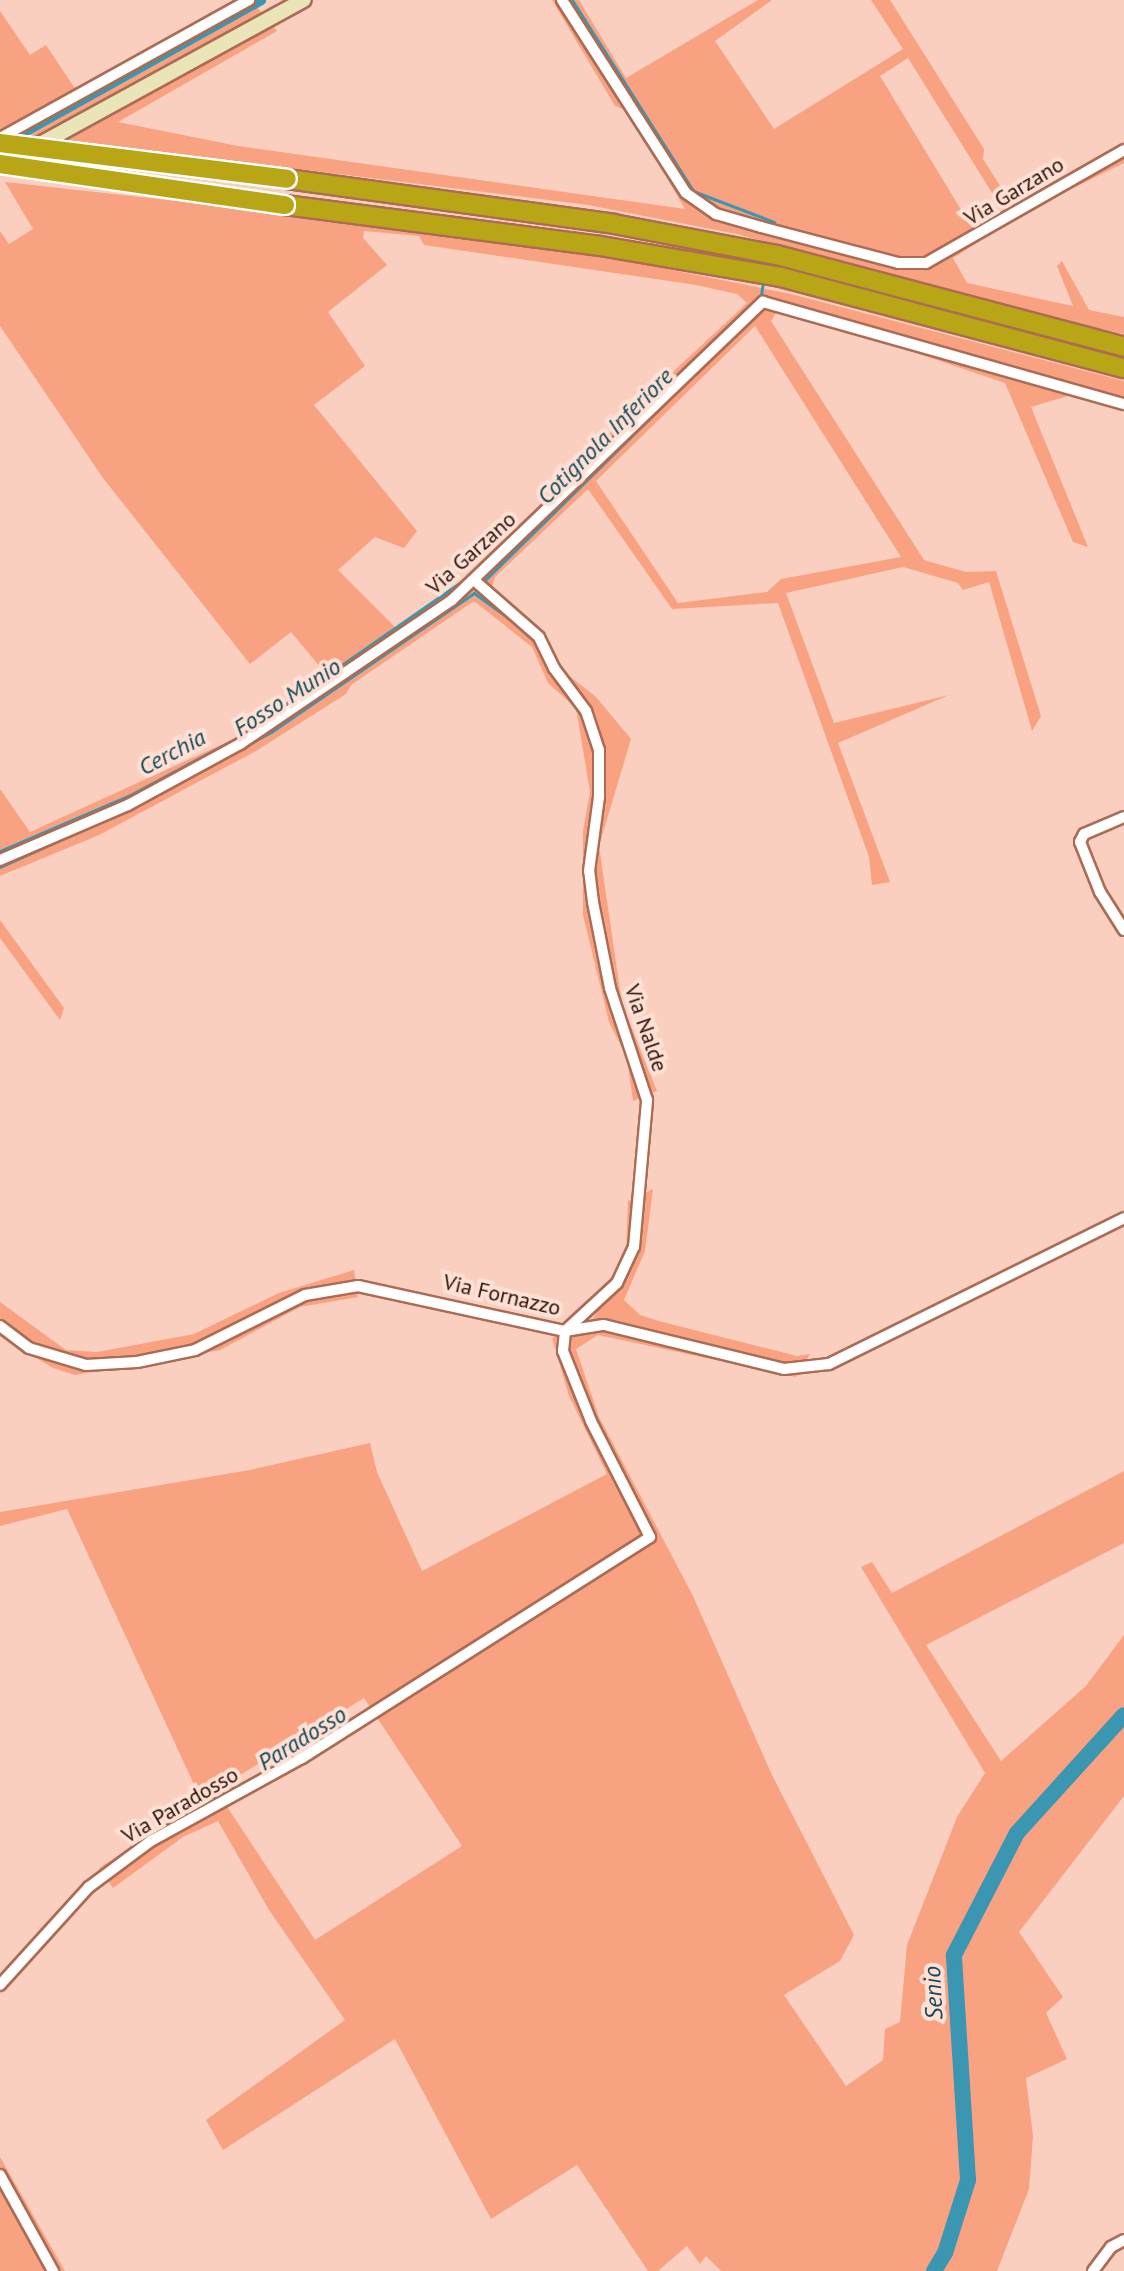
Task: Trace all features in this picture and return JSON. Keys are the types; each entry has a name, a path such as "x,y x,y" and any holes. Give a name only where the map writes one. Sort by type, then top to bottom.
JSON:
{"highway":[{"path":"0,140 614,224 777,255 1124,347"},
{"path":"0,165 600,246 781,277 1124,368"}],"main road":[{"path":"0,165 304,0"}],"street":[{"path":"0,140 249,0"},
{"name":"Via Garzano","path":"562,0 686,193 716,214 761,227 898,263 926,263 1124,150"},
{"name":"Via Garzano","path":"0,860 128,805 240,744 475,581 763,302 1124,404"},
{"name":"Via Nalde","path":"475,581 534,630 595,733 600,775 590,847 593,902 610,988 646,1092 634,1247 617,1283 565,1331"},
{"path":"1124,817 1084,834 1080,842 1100,892 1124,930"},
{"name":"Via Fornazzo","path":"0,1326 29,1348 86,1365 137,1362 195,1350 305,1295 358,1286 565,1331 604,1325 784,1369 829,1364 1124,1218"},
{"name":"Via Paradosso","path":"0,1985 89,1887 151,1841 302,1758 650,1537 591,1421 563,1351 565,1331"},
{"path":"0,2175 53,2271"},
{"path":"1093,2271 1111,2247 1124,2240"}],"shaded area":[{"path":"234,0 251,0 277,31 118,122 238,146 685,209 628,111 615,106 552,0 579,0 626,78 758,0 772,0 715,41 774,129 903,49 871,0 890,0 984,149 983,159 1009,200 999,204 908,58 880,76 980,241 953,258 967,283 1073,306 1057,266 1062,261 1089,310 1124,317 1124,334 984,302 737,234 588,205 0,132 0,11 30,55 46,45 76,90"},
{"path":"1124,145 1124,163 1033,208 1029,196"},
{"path":"5,182 519,239 791,294 1124,381 1124,411 1071,395 1031,407 1088,547 1073,542 1005,383 780,307 771,321 924,560 966,572 996,571 1041,716 1032,731 989,582 963,590 958,583 903,567 786,593 834,723 949,695 838,743 890,882 872,885 869,857 778,603 672,609 588,489 495,577 492,587 533,622 563,671 596,697 631,739 599,846 622,1004 657,1091 633,1101 627,1058 609,1022 583,915 583,831 590,792 576,708 548,683 532,647 474,601 351,685 346,694 256,751 99,835 0,876 0,789 30,832 262,726 330,679 291,632 250,664 103,478 0,326 0,231 9,244 33,229","holes":["364,231 419,236 424,245 696,285 737,294 747,303 632,410 453,594 399,631 338,570 375,537 404,548 417,531 314,405 365,366 328,312 387,265 363,238","755,326 901,557 781,579 767,592 678,603 596,481"]},
{"path":"0,920 64,1008 60,1020 0,938"},
{"path":"653,1189 645,1251 624,1300 640,1315 797,1356 810,1354 796,1377 598,1335 576,1349 599,1417 693,1596 771,1773 854,1935 840,1961 784,1995 846,2086 883,2060 885,2029 900,2022 907,1945 957,1817 985,1773 861,1567 872,1562 892,1593 1124,1471 1124,1543 926,1645 1001,1761 1086,1686 1124,1635 1124,1796 1019,1932 1063,1997 1046,2013 1067,2059 1026,2078 1033,2136 1029,2189 997,2271 721,2271 706,2256 700,2264 687,2246 658,2271 648,2271 577,2165 491,2219 395,2039 223,2150 206,2120 345,2020 269,1910 218,1821 183,1837 113,1888 99,1868 202,1802 67,1509 0,1526 0,1512 250,1470 370,1443 377,1472 422,1571 607,1474 569,1396 552,1338 593,1319 626,1252 628,1201","holes":["364,1698 462,1846 315,1940 216,1790"]},
{"path":"354,1270 358,1297 300,1307 220,1350 75,1375 53,1368 0,1336 0,1302 66,1350 97,1352 194,1334 279,1293"},
{"path":"0,2157 65,2271 0,2271"}],"waterway":[{"path":"6,142 261,0"},
{"name":"Cotignola Inferiore","path":"572,0 693,191 774,222"},
{"name":"Cotignola Inferiore","path":"761,295 763,283"},
{"name":"Cotignola Inferiore","path":"485,580 669,399"},
{"name":"Cerchia","path":"0,851 130,795 235,739 467,578"},
{"name":"Fosso Munio","path":"173,786 271,732 474,593 518,625"},
{"name":"Fosso Munio","path":"533,638 548,667"},
{"name":"Fosso Munio","path":"0,867 121,813"},
{"name":"Senio","path":"934,2271 945,2253 968,2180 954,1955 1017,1833 1124,1715"}],"water label":[{"name":"Paradosso","path":"302,1738"}]}
